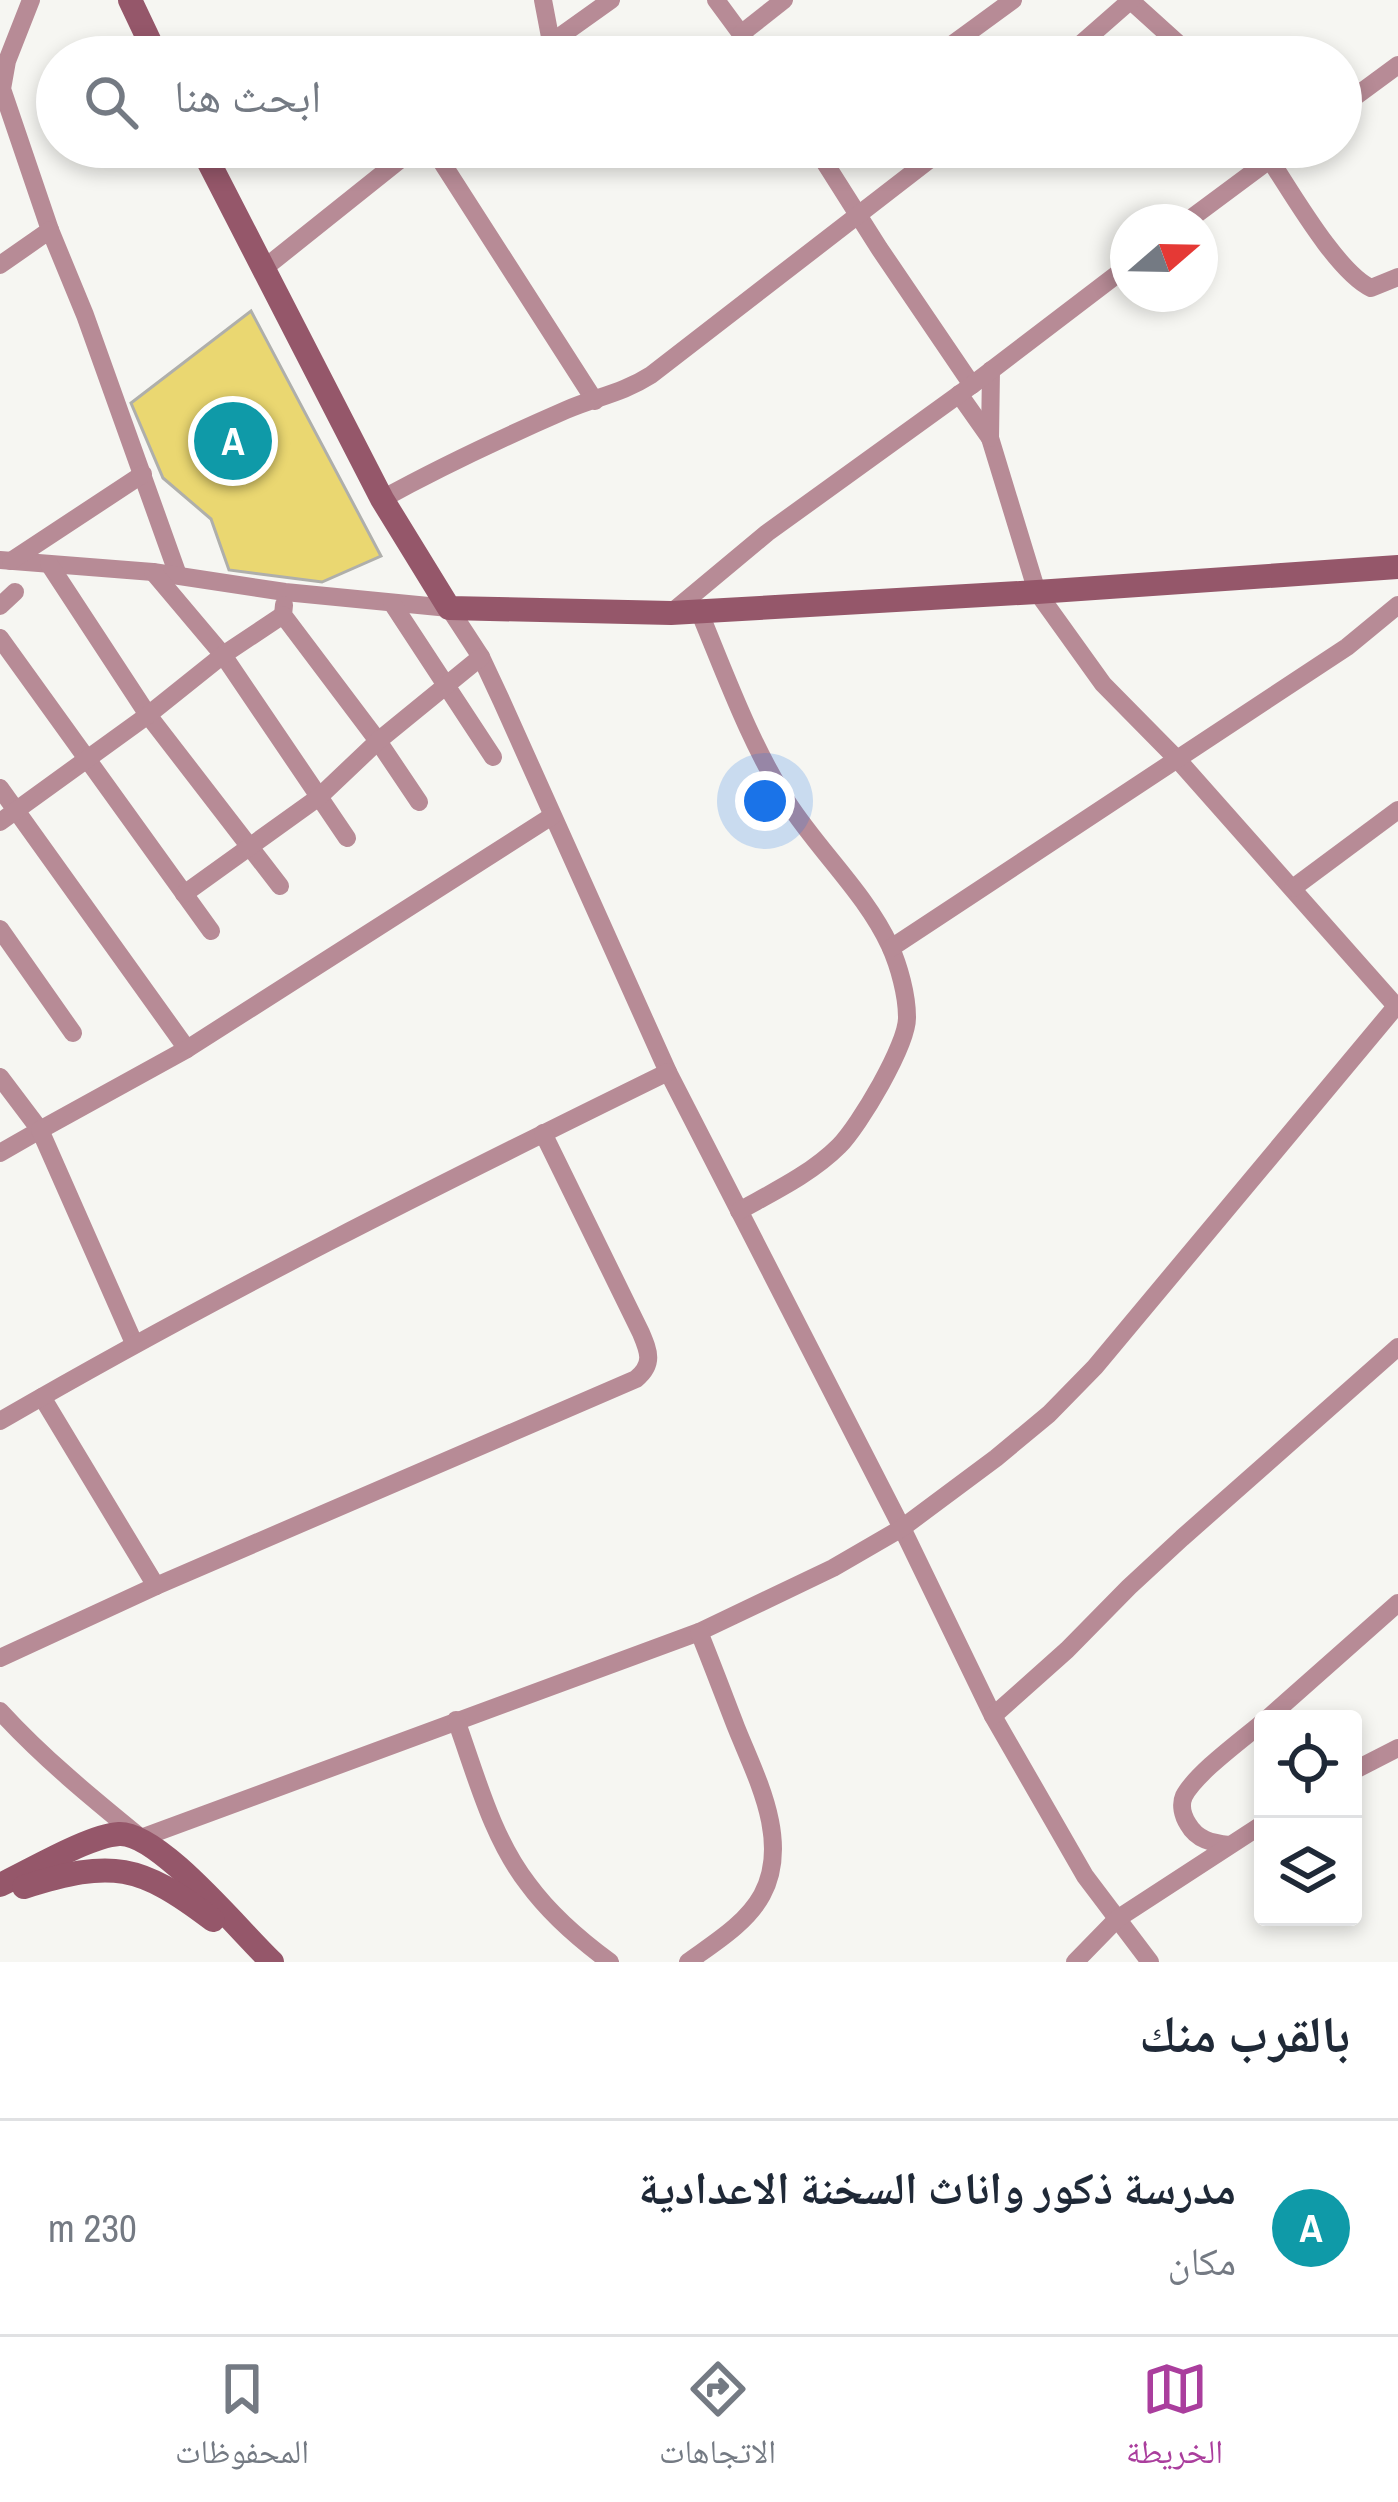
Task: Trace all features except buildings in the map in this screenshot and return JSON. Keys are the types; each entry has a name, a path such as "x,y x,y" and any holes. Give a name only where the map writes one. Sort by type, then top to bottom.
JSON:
{"street":[{"path":"31,0 7,61 2,89 178,575"},
{"path":"130,0 147,36"},
{"path":"543,0 550,36"},
{"path":"558,36 610,0"},
{"path":"716,0 744,36"},
{"path":"742,33 784,0"},
{"path":"964,36 1013,0"},
{"path":"1090,36 1130,0 1170,36"},
{"path":"1362,92 1398,65"},
{"path":"211,168 382,499 481,657 668,1072 993,1716 1085,1876 1150,1962"},
{"path":"262,270 390,168"},
{"path":"445,168 595,401"},
{"path":"0,1889 71,1850 113,1834 141,1838 699,1633 833,1568 902,1528 1049,1414 1095,1367 1397,1005 1178,760 1103,684 1037,592 990,438 966,389 829,168"},
{"path":"382,499 452,462 561,412 629,389 652,375 919,168"},
{"path":"1209,204 1255,168"},
{"path":"1284,168 1309,219 1359,281 1371,288 1398,278"},
{"path":"0,265 50,230"},
{"path":"671,613 767,533 1110,280"},
{"path":"990,438 991,370"},
{"path":"6,561 143,474"},
{"path":"6,561 153,572 285,592 449,608 671,613 1398,567"},
{"path":"49,564 148,715 280,886"},
{"path":"153,572 224,655 347,838"},
{"path":"285,592 284,615 419,802"},
{"path":"392,603 494,758"},
{"path":"891,948 1347,647 1398,605"},
{"path":"699,611 768,770 891,948 908,1021 902,1042 842,1144 812,1169 739,1211"},
{"path":"0,822 284,615"},
{"path":"0,638 211,931"},
{"path":"184,894 319,797 378,741 481,657"},
{"path":"0,788 187,1049"},
{"path":"1293,888 1398,810"},
{"path":"0,1153 187,1049 552,817"},
{"path":"0,928 73,1033"},
{"path":"0,1421 134,1343 668,1072"},
{"path":"0,1077 40,1130 134,1343"},
{"path":"0,1658 636,1379 645,1371 650,1356 641,1333 543,1133"},
{"path":"993,1716 1182,1538 1398,1347"},
{"path":"42,1397 156,1586"},
{"path":"1276,1710 1398,1603"},
{"path":"688,1962 736,1928 763,1894 771,1864 772,1828 760,1784 699,1633"},
{"path":"0,1711 87,1794 229,1914 272,1962"},
{"path":"456,1720 501,1839 526,1882 550,1910 610,1962"},
{"path":"1229,1845 1206,1841 1191,1829 1182,1807 1185,1795 1206,1771 1254,1730"},
{"path":"1362,1766 1398,1748"},
{"path":"1075,1962 1117,1919 1254,1830"},
{"path":"113,1834 109,1855 125,1871 175,1891 251,1942"},
{"path":"0,1889 82,1871 125,1871 142,1865 141,1838"}],"place":[{"name":"مدرسة ذكور واناث السخنة الاعدادية","path":"233,441"}]}
